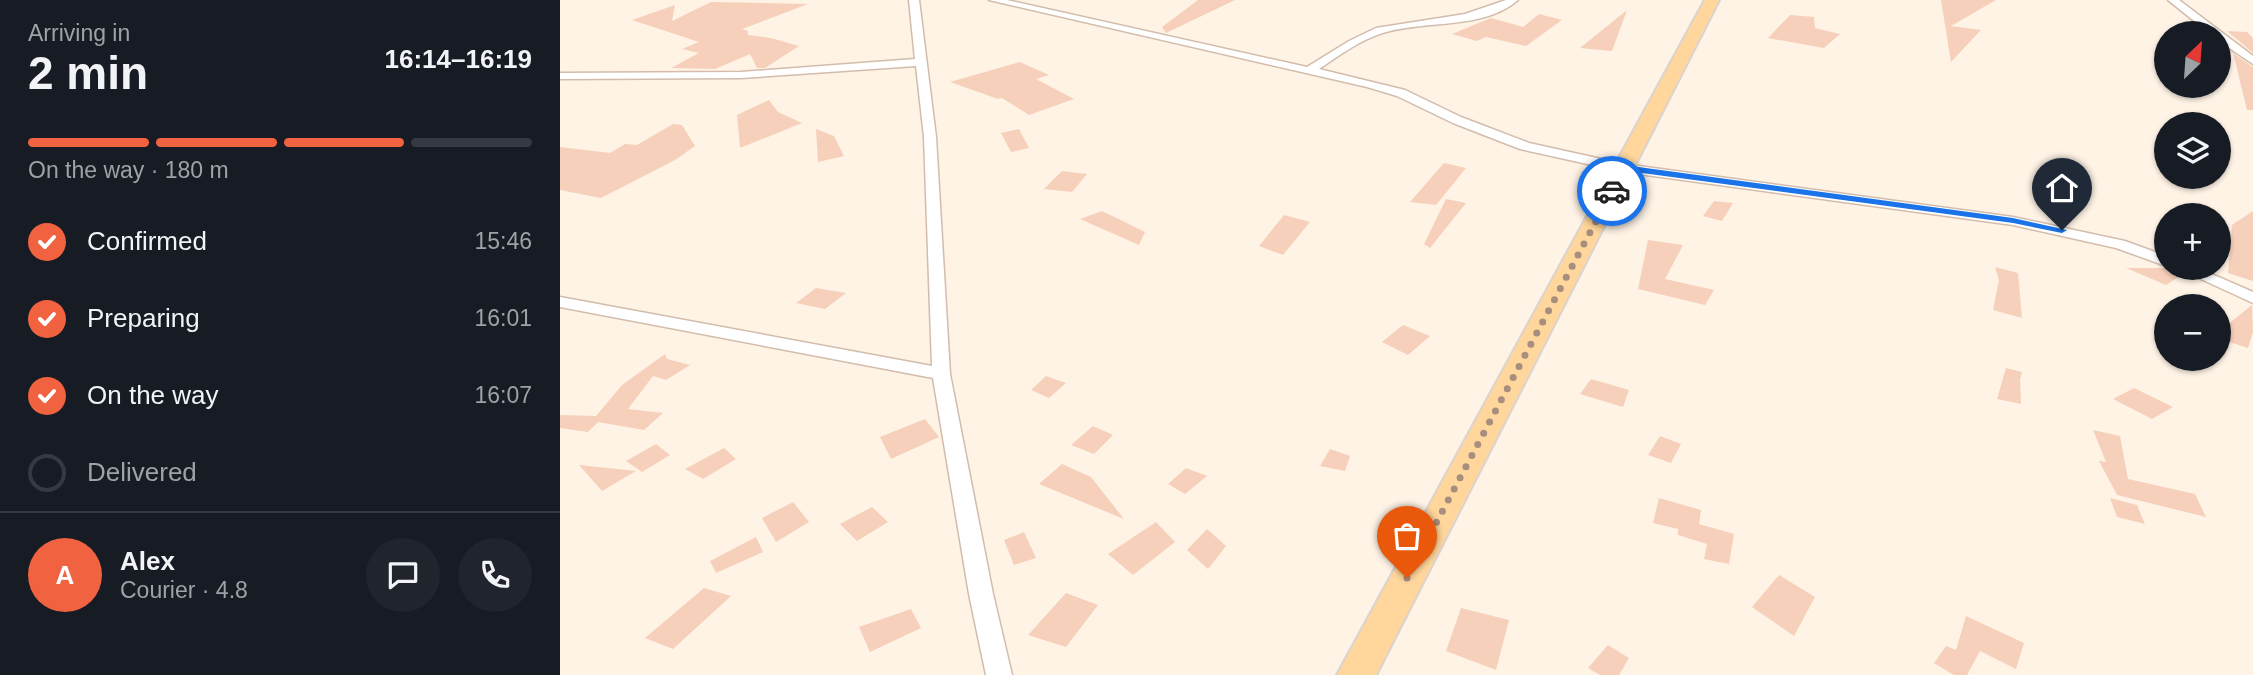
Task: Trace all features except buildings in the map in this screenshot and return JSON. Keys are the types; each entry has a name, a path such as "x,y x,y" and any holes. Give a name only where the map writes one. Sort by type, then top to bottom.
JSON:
{"main road":[{"path":"1356,675 1712,0"}],"street":[{"path":"914,0 930,137 941,374 981,594 999,675"},
{"path":"995,0 1401,93 1457,120 1525,146 1624,168 2013,220 2120,244 2154,257"},
{"path":"1308,71 1379,30 1459,19 1504,6 1513,0"},
{"path":"2173,0 2199,21"},
{"path":"2231,45 2253,61"},
{"path":"560,76 744,76 839,72 921,62"},
{"path":"2212,280 2253,298"},
{"path":"560,302 941,374"}],"way so far":[{"path":"1407,578 1612,191"}],"route":[{"path":"1612,191 1624,168 2013,220 2062,230"}]}
